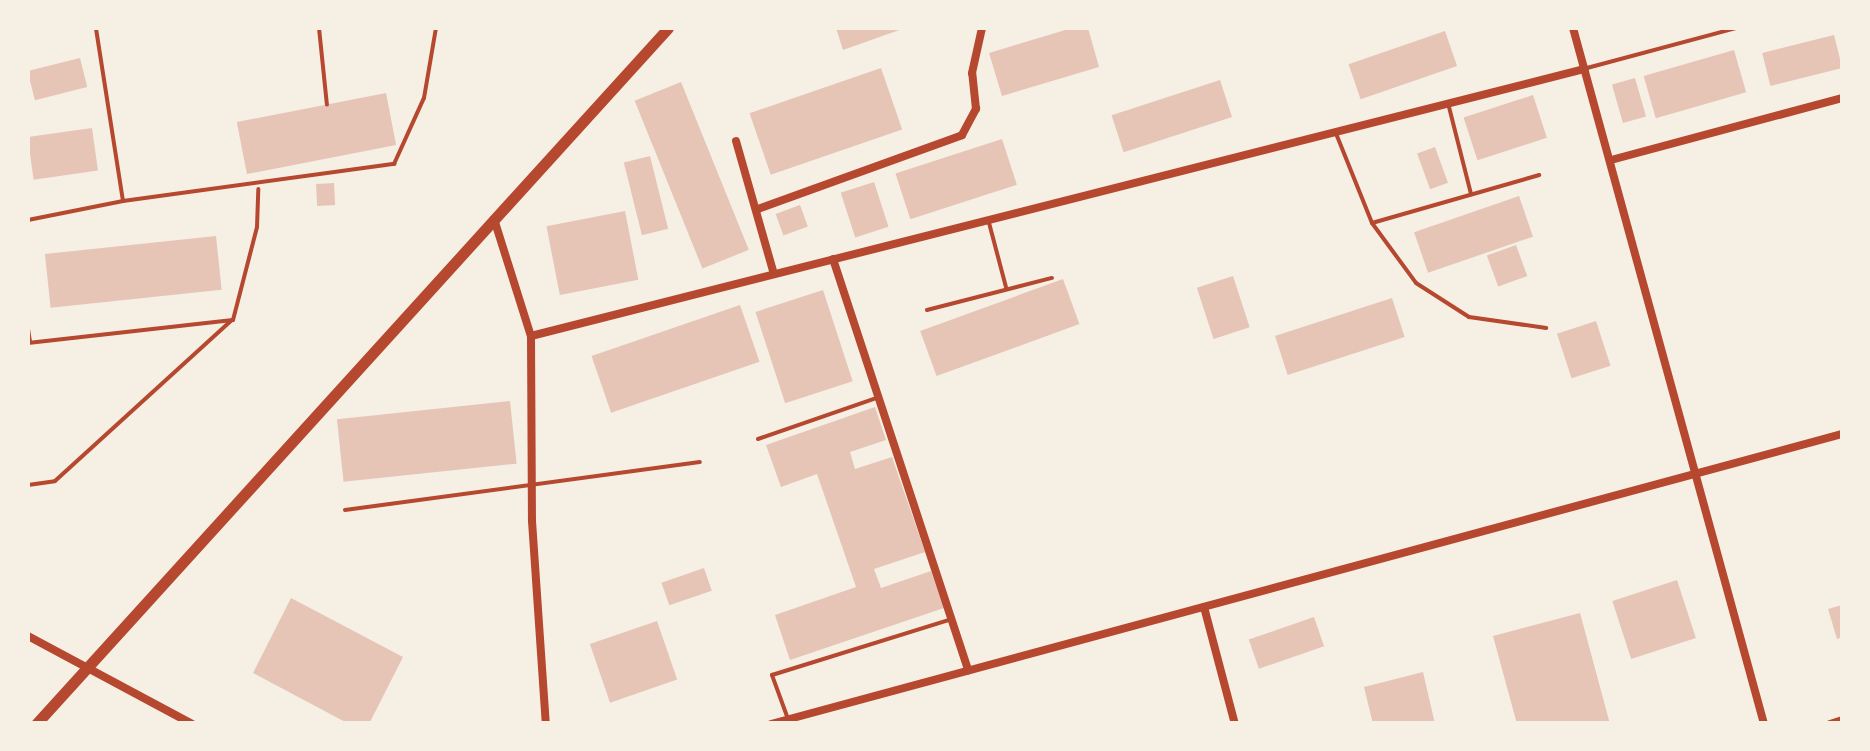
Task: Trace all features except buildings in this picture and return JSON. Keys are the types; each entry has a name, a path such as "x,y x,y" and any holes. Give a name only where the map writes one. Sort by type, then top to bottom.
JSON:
{"main road":[{"path":"36,724 668,28"}],"street":[{"path":"758,209 962,135 976,109 972,74 982,28"},
{"path":"1573,28 1764,724"},
{"path":"531,336 1584,69"},
{"path":"1611,160 1842,98"},
{"path":"736,140 774,274"},
{"path":"494,219 531,336 536,483 532,520 546,724"},
{"path":"833,259 968,670"},
{"path":"771,724 1842,434"},
{"path":"1204,606 1235,724"},
{"path":"28,636 192,724"},
{"path":"1830,724 1842,720"}],"lane":[{"path":"1584,69 1736,28"},
{"path":"1448,102 1471,194"},
{"path":"1335,131 1372,223 1437,302 1469,317 1546,328"},
{"path":"1372,223 1539,175"},
{"path":"988,219 1007,288"},
{"path":"927,310 1052,278"},
{"path":"758,438 879,398"},
{"path":"345,510 700,462"},
{"path":"788,719 772,675 952,619"}],"path":[{"path":"96,28 123,201"},
{"path":"319,28 327,105"},
{"path":"28,220 123,201 258,187 394,164 424,98 436,28"},
{"path":"28,485 55,481 233,320 256,227 258,187"},
{"path":"28,329 29,342 233,320"}]}
